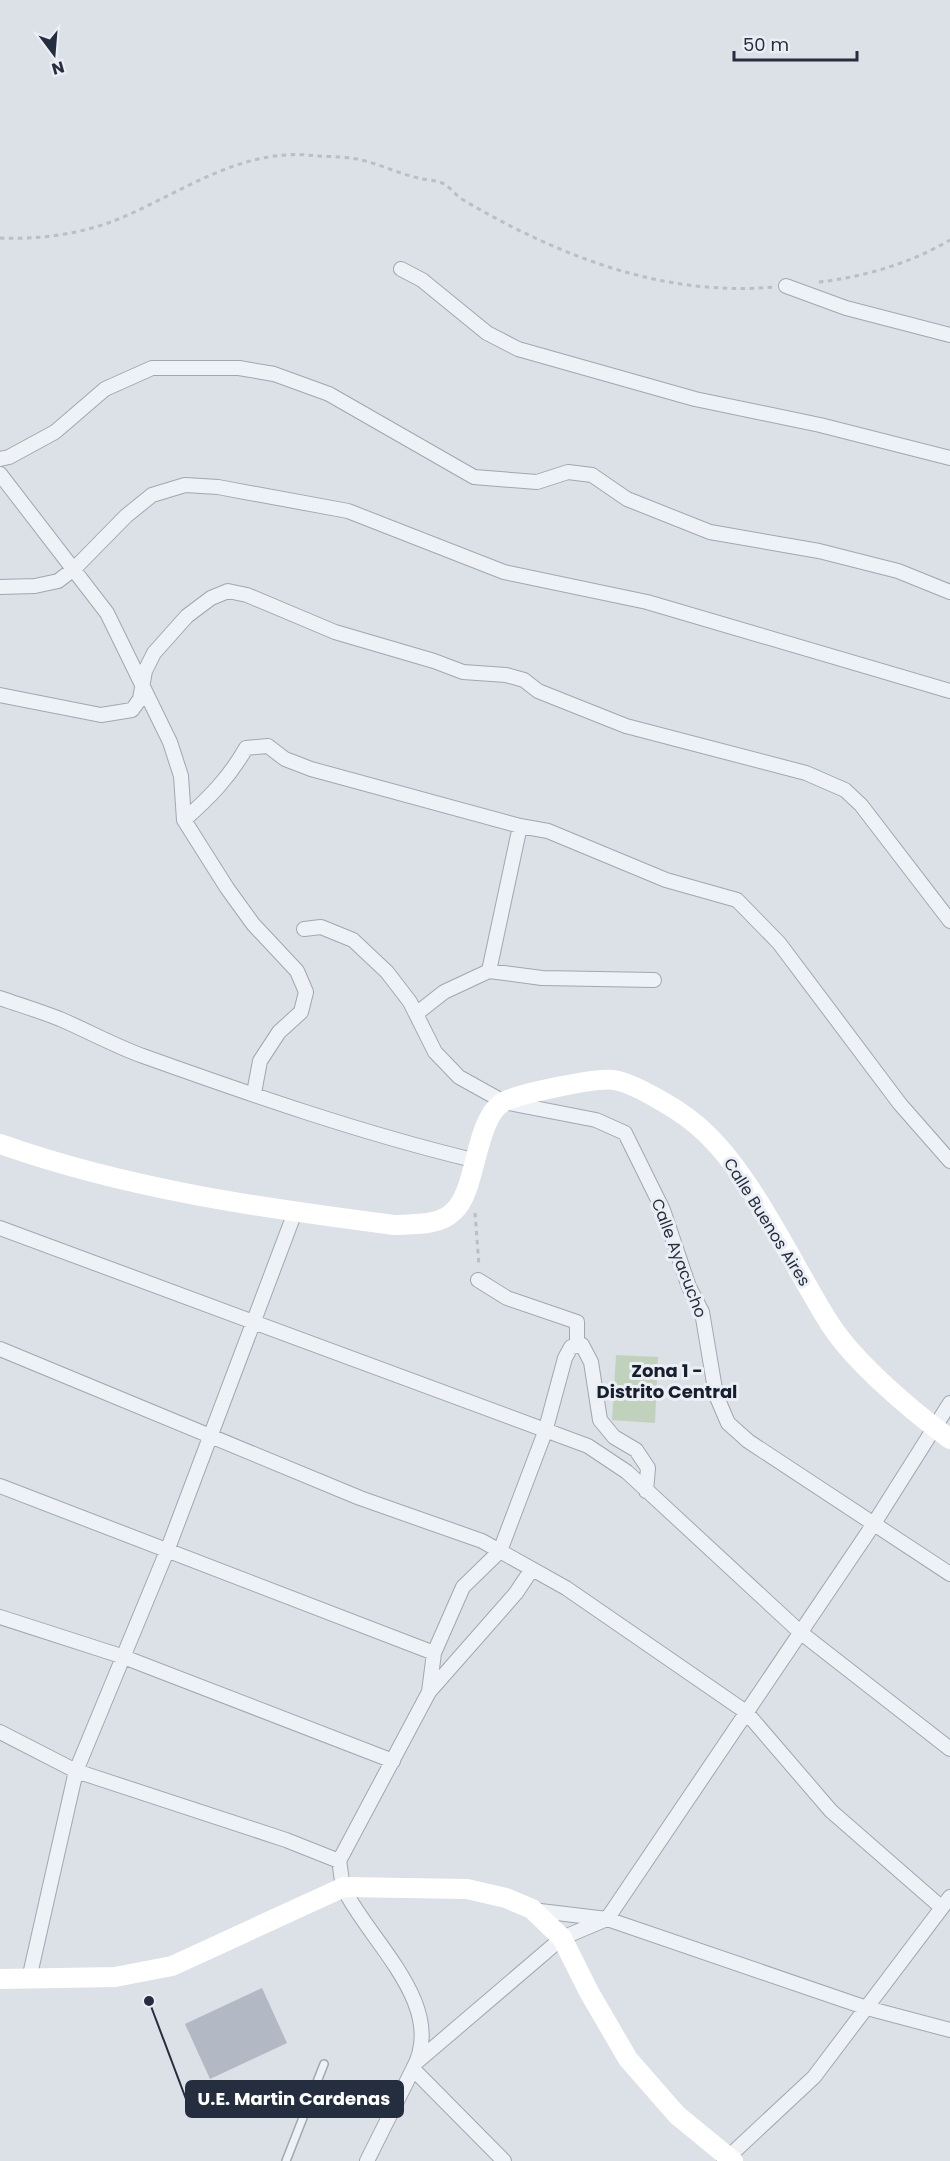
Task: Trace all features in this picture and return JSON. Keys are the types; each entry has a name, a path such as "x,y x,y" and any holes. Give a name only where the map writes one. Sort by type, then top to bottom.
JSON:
{"street":[{"path":"401,268 422,280 487,333 518,349 695,399 820,425 950,458"},
{"path":"786,286 846,308 950,334"},
{"path":"0,459 9,457 55,432 105,389 152,368 239,368 274,374 329,394 474,477 537,482 568,472 592,475 627,499 710,532 819,551 898,572 950,592"},
{"path":"0,474 108,613 170,741 181,776 184,820 233,897 253,924 297,972 306,992 301,1012 279,1032 260,1061 254,1093"},
{"path":"0,587 35,586 58,581 74,570 126,516 152,495 186,485 218,487 348,511 504,572 647,602 950,691"},
{"path":"0,695 101,715 132,710 140,699 145,671 154,653 187,616 211,598 228,591 247,596 335,632 464,672 506,675 524,680 538,691 626,726 806,772 845,790 861,805 950,921"},
{"path":"184,820 215,793 233,771 246,748 268,746 285,759 311,769 520,826 548,831 666,880 737,900 779,943 900,1104 950,1161"},
{"path":"489,970 520,826"},
{"name":"Calle Ayacucho","path":"304,930 321,927 352,940 387,972 416,1014 435,1052 459,1077 504,1102 596,1120 625,1133 663,1210 689,1287 702,1312 716,1395 728,1423 748,1441 950,1574"},
{"path":"416,1014 444,992 489,970 542,978 654,980"},
{"path":"0,998 60,1019 141,1056 254,1093 293,1110 378,1136 473,1160"},
{"name":"Calle Buenos Aires","path":"504,1102 566,1085 614,1080 656,1098 694,1123 732,1161 831,1326 858,1358 942,1434"},
{"path":"0,1144 98,1174 175,1192 394,1225 429,1223 453,1213 465,1198 480,1137 492,1113 504,1102"},
{"path":"29,1979 76,1771 121,1656 167,1551 252,1322 296,1212"},
{"path":"0,1228 545,1432 588,1446 627,1472 800,1632 950,1749"},
{"path":"478,1280 507,1298 577,1322 577,1346"},
{"path":"429,1692 434,1653 463,1587 500,1551 545,1432 565,1358 571,1347 582,1345 591,1362 600,1420 614,1437 636,1450 648,1468 646,1491"},
{"path":"0,1349 360,1498 482,1541 566,1588 746,1712 831,1811 946,1902 814,2077 728,2160 677,2115 628,2059 589,1992 562,1938 532,1910"},
{"path":"415,2065 562,1938 607,1919 873,1525 942,1434 950,1403"},
{"path":"0,1486 434,1653"},
{"path":"367,2161 415,2065 422,2037 418,2004 344,1887 339,1861 429,1692 516,1593 532,1569"},
{"path":"0,1617 121,1656 393,1761"},
{"path":"0,1732 76,1771 286,1840 339,1861"},
{"path":"0,1979 115,1977 172,1966 344,1887 467,1889 506,1898 532,1910 607,1919 867,2008 950,2030"},
{"path":"415,2065 504,2161"}],"lane":[{"path":"286,2161 324,2064"}],"path":[{"path":"0,238 44,236 84,230 114,221 178,189 228,169 263,158 303,155 358,159 395,172 443,183 464,201 536,241 586,260 650,279 738,291 786,286"},
{"path":"818,283 882,269 931,251 950,240"},
{"path":"465,1198 475,1206 480,1252 478,1280"}],"green space":[{"path":"616,1355 658,1357 655,1423 612,1420"}],"building":[{"path":"262,1988 287,2043 210,2079 185,2024"}],"place":[{"name":"U.E. Martin Cardenas","path":"149,2001"}],"district":[{"name":"Zona 1 - Distrito Central","path":"667,1380"}]}
